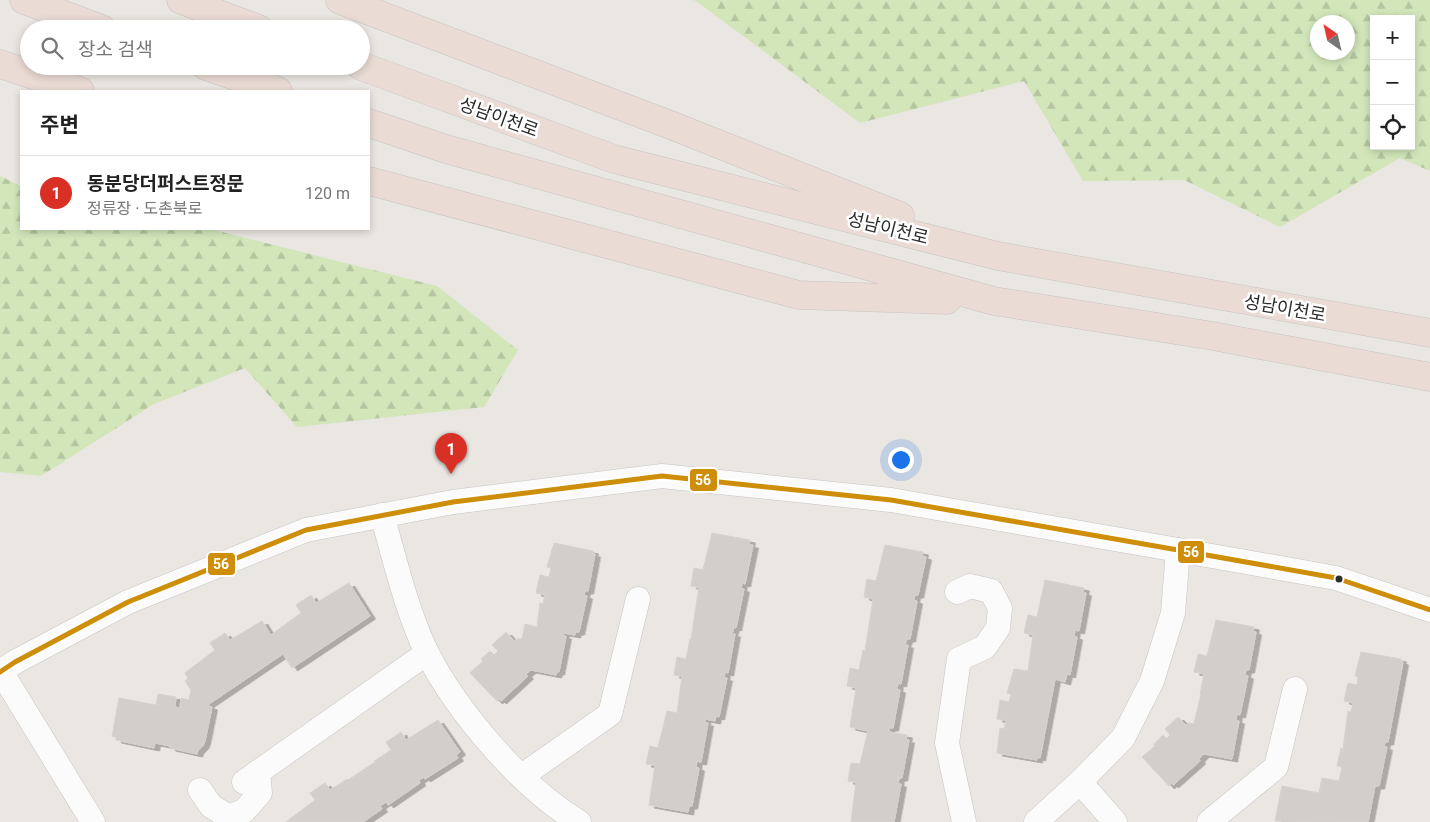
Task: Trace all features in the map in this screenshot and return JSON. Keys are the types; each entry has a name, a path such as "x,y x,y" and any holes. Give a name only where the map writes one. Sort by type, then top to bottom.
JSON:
{"highway":[{"path":"24,0 77,20"},
{"path":"181,0 235,20"},
{"path":"340,0 668,124 998,256"},
{"path":"0,64 20,71"},
{"name":"성남이천로","path":"370,69 614,159 998,256 1430,333"},
{"path":"33,75 77,90"},
{"path":"232,75 275,90"},
{"path":"370,123 446,149 994,301 1213,336 1430,377"},
{"path":"370,181 799,295 994,301"}],"street":[{"path":"93,822 0,671 128,602 306,530 453,502 662,476 891,500 1336,578 1430,610"},
{"path":"382,515 405,597 427,653 456,700 503,758 560,810 579,822"},
{"path":"1036,822 1080,782 1123,738 1152,681 1173,613 1178,550"},
{"path":"957,592 970,586 990,591 1000,608 998,628 985,647 959,659 947,743 964,822"},
{"path":"522,776 610,714 638,599"},
{"path":"200,790 211,806 229,817 244,812 260,793 251,777 427,653"},
{"path":"1209,822 1276,768 1295,689"},
{"path":"1080,782 1115,822"}],"green space":[{"path":"693,0 1430,0 1430,171 1400,158 1280,227 1184,180 1083,181 1024,81 860,123"},
{"path":"0,176 20,186 20,230 214,230 437,286 518,350 484,407 297,427 245,368 154,404 41,476 0,472"}],"building":[{"path":"712,533 750,540 749,545 753,545 745,584 742,583 741,589 744,589 736,628 734,627 732,634 735,634 728,673 725,672 724,678 727,678 719,717 716,716 715,721 705,719 705,723 708,723 701,762 697,761 696,767 699,768 692,806 689,806 688,812 649,805 655,765 646,764 650,746 658,748 667,711 677,713 682,676 674,675 677,657 686,659 691,639 699,587 691,586 694,568 703,570"},
{"path":"554,543 593,551 592,554 595,554 588,591 585,591 584,595 587,596 579,632 576,632 575,635 564,633 563,636 566,636 559,672 556,675 531,670 526,674 528,676 501,701 499,699 497,701 470,673 483,661 481,659 490,651 494,655 498,651 492,645 506,632 514,641 522,639 525,624 537,627 540,603 543,604 545,595 536,593 540,575 549,577 551,568 547,567"},
{"path":"885,545 923,552 922,556 926,557 918,595 915,595 914,600 917,601 910,639 907,639 905,645 908,645 901,684 898,683 897,689 900,690 893,728 889,728 889,732 907,735 906,740 909,740 902,778 899,778 898,784 901,784 894,822 851,822 856,782 848,781 851,763 860,764 868,731 850,727 856,688 847,686 850,668 859,670 863,650 865,651 873,599 864,597 867,579 876,581"},
{"path":"1045,580 1084,588 1083,592 1086,593 1079,631 1075,630 1074,636 1077,637 1070,675 1067,674 1065,682 1055,679 1040,758 1037,757 1037,760 997,753 1000,728 1004,729 1006,720 997,719 1000,700 1009,702 1011,694 1007,693 1014,669 1028,671 1033,635 1024,633 1028,615 1037,617"},
{"path":"349,583 370,616 292,668 283,654 209,704 208,706 212,707 205,741 197,754 155,743 154,748 116,740 116,737 112,736 119,698 156,705 158,694 176,697 175,707 180,708 181,698 189,700 191,690 185,681 188,678 185,673 215,650 210,643 225,633 230,640 262,621 271,635 301,613 296,605 311,595 316,603"},
{"path":"1216,620 1254,627 1253,631 1256,632 1249,670 1246,670 1245,675 1248,676 1240,715 1237,714 1236,720 1239,721 1232,759 1204,754 1199,759 1200,761 1173,785 1172,783 1169,786 1142,757 1155,746 1154,744 1163,735 1166,739 1170,735 1165,729 1178,717 1186,725 1188,723 1194,724 1204,674 1194,672 1198,654 1207,656"},
{"path":"1361,652 1401,659 1400,661 1403,662 1388,742 1385,742 1384,747 1387,747 1379,786 1375,786 1368,822 1275,821 1282,786 1319,793 1322,778 1339,781 1342,767 1337,766 1341,748 1343,749 1348,711 1351,712 1353,703 1344,701 1348,683 1357,685 1358,677 1355,676"},
{"path":"438,720 460,752 456,755 458,758 425,779 424,777 419,780 420,783 388,805 386,802 380,806 382,809 363,822 286,822 315,800 310,793 325,783 330,790 348,780 391,750 386,742 401,732 406,740"}],"transit line":[{"name":"56","path":"0,672 15,662 128,602 306,530 453,502 662,476 891,500 1178,550 1336,578 1430,610"}],"place":[{"name":"동분당더퍼스트정문","path":"451,474"}]}
